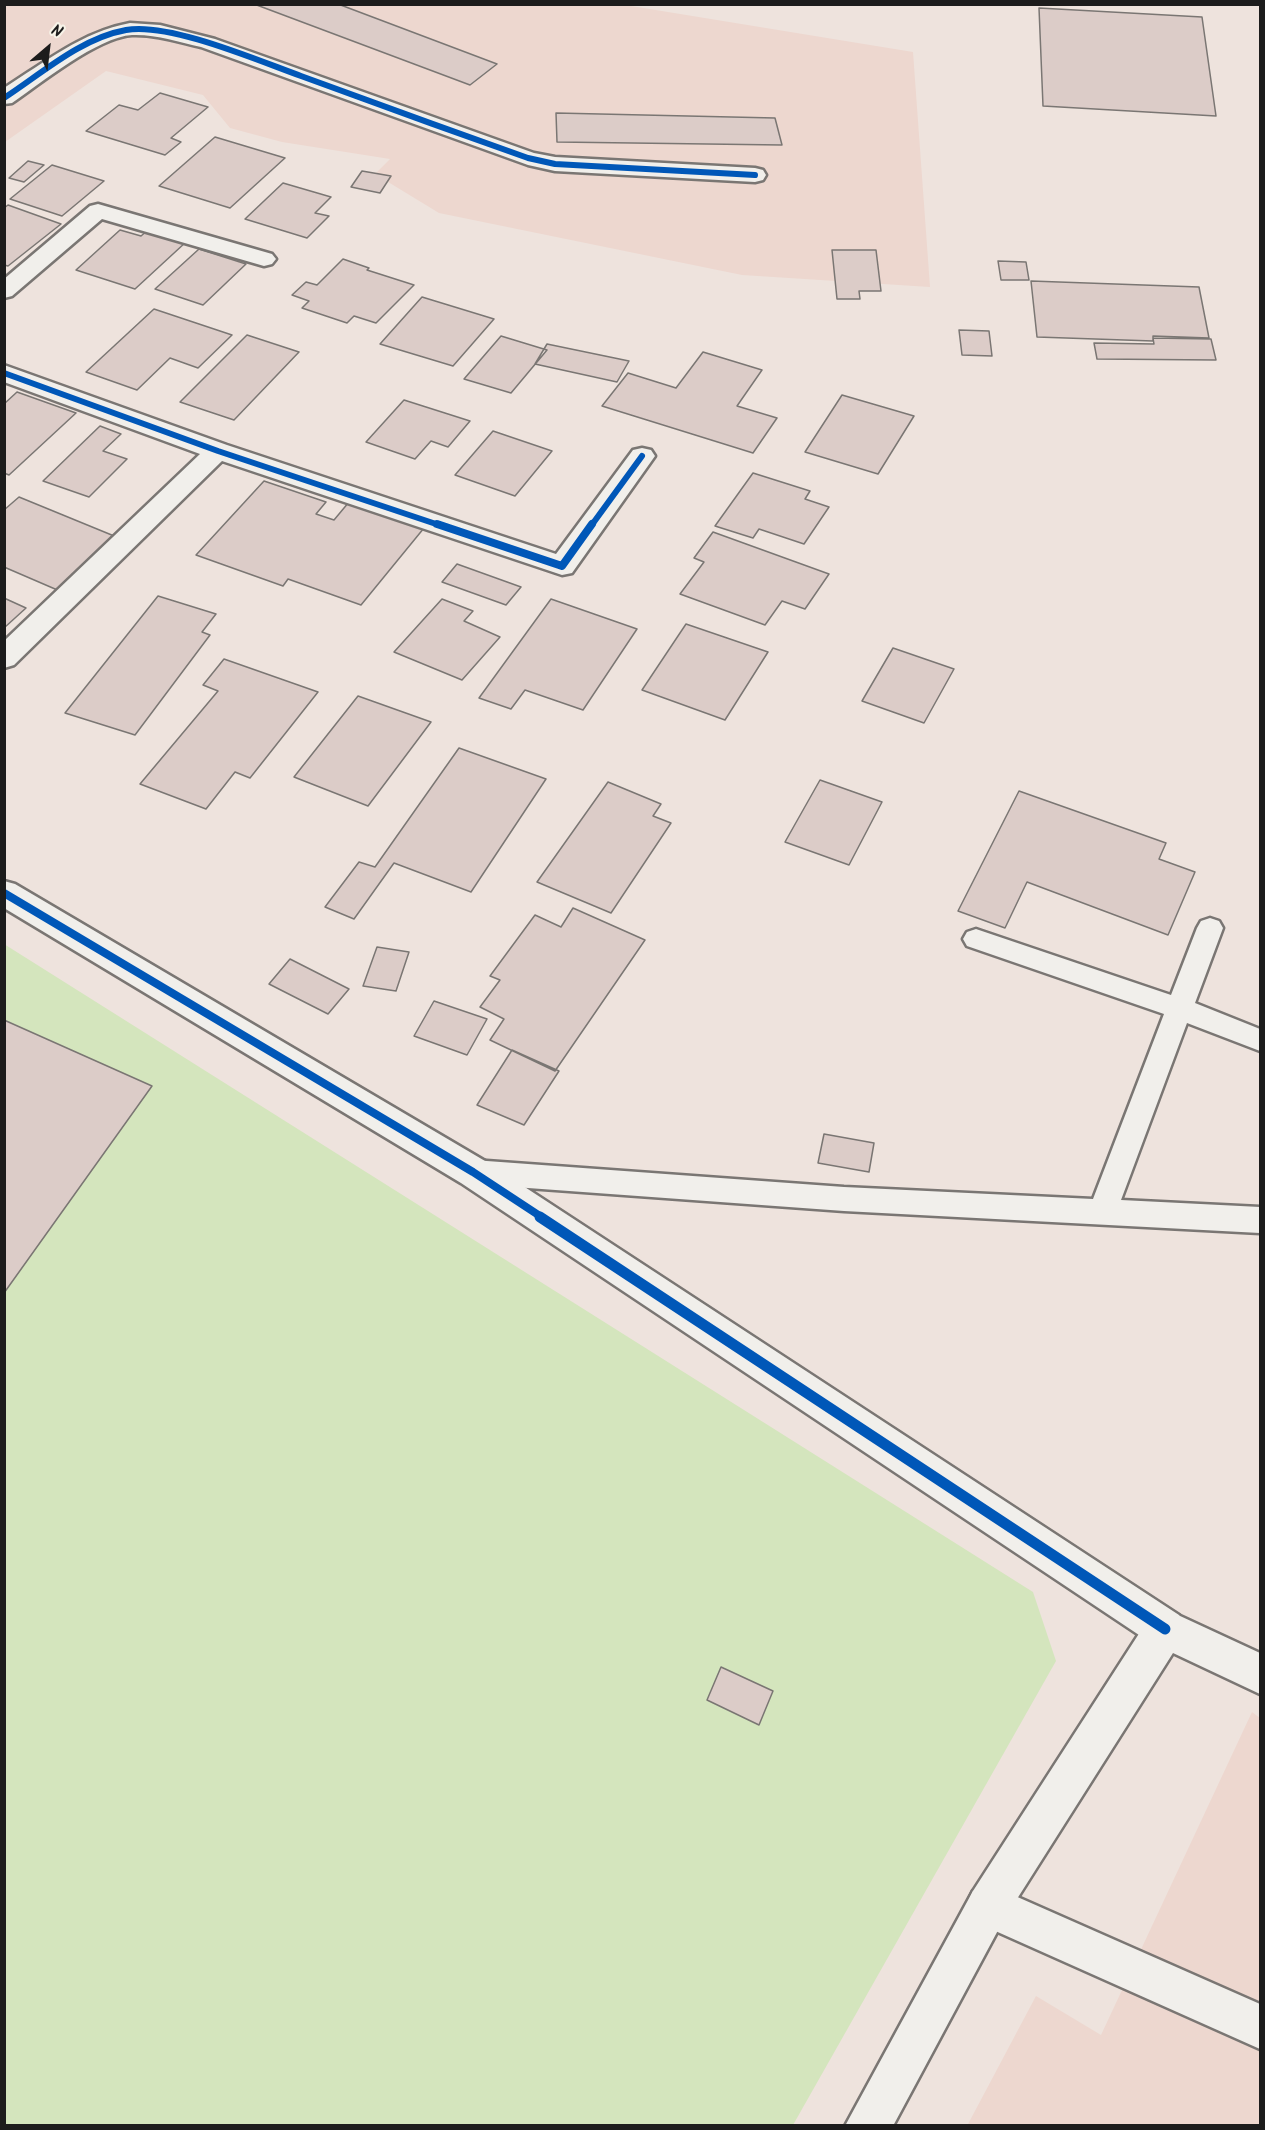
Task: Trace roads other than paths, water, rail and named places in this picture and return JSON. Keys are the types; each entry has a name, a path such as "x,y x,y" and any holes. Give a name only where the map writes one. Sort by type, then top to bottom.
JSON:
{"street":[{"path":"4,98 102,36 130,29 163,32 208,44 528,158 555,164 755,175"},
{"path":"4,291 98,211 264,259"},
{"path":"4,373 218,451 562,566 642,456"},
{"path":"4,658 218,451"},
{"path":"4,893 473,1172 1165,1629 1260,1674"},
{"path":"868,2126 988,1906 1165,1629"},
{"path":"988,1906 1260,2027"}],"lane":[{"path":"1102,1212 1210,928"},
{"path":"976,939 1180,1009 1260,1040"},
{"path":"473,1172 844,1199 1260,1220"}]}
